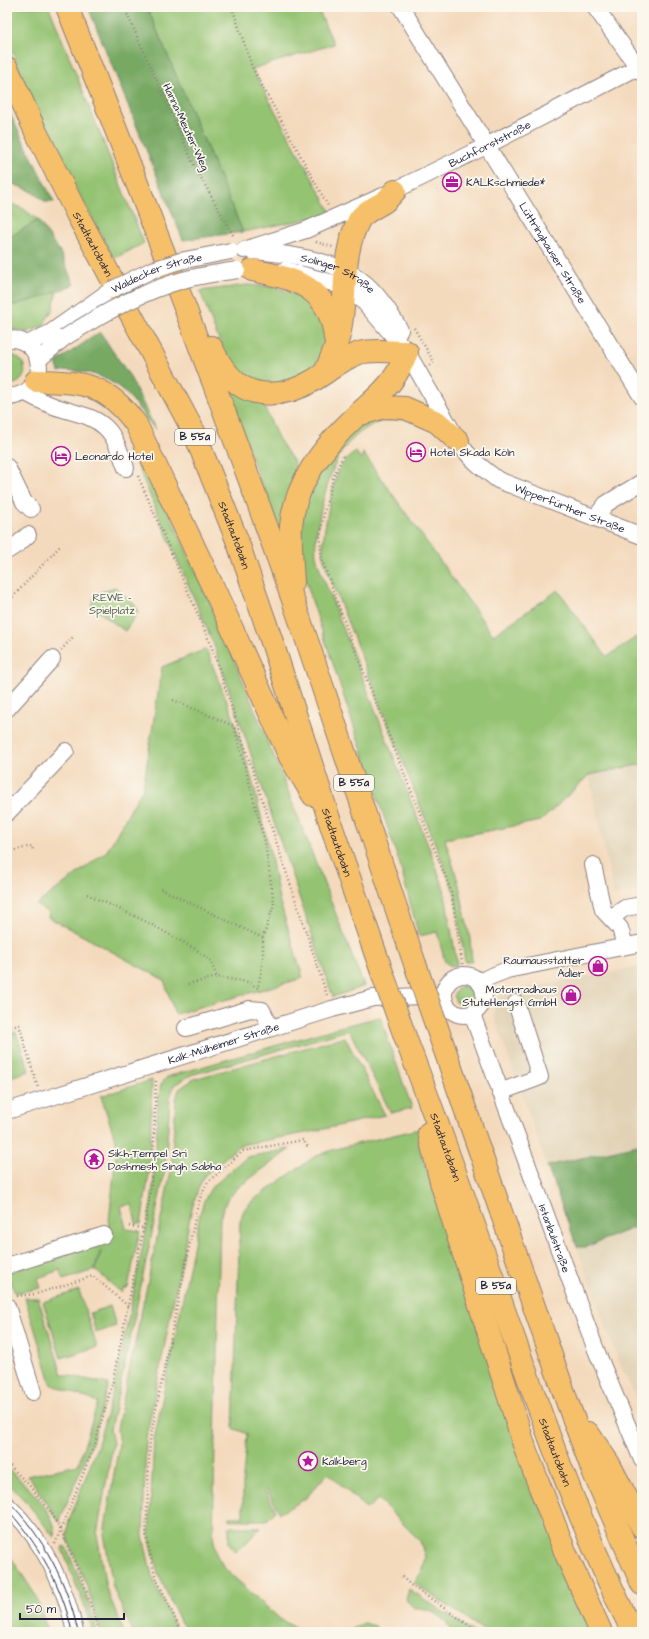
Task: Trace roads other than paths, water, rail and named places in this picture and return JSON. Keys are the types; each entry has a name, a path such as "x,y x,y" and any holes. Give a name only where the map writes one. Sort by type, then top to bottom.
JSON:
{"highway":[{"name":"B 55a","path":"66,7 182,298 293,603 415,964 568,1404 593,1471 642,1584"},
{"name":"Stadtautobahn","path":"7,68 35,130 68,196 194,432 237,540 268,630 332,828 407,1042 448,1151 551,1442 616,1598 633,1632"},
{"path":"325,372 339,335 351,241 360,219 372,208 385,201 395,191"},
{"path":"245,270 293,280 316,294 330,314 334,326 336,346"},
{"path":"182,298 229,376 244,388 253,392 272,394 291,392 314,380 345,359 359,353 375,351 407,352 399,370 390,384 340,431 322,452 306,475 296,501 291,525 293,603"},
{"path":"33,378 82,384 96,388 110,396 125,408 136,424 190,537 290,757 332,828"},
{"path":"356,416 385,407 405,408 437,422 458,441"},
{"path":"407,1042 441,1182 497,1363 529,1458 566,1554 601,1632"},
{"path":"568,1404 609,1464 642,1527"}],"street":[{"name":"Lüttringhauser Straße","path":"400,7 642,397"},
{"path":"595,7 640,68"},
{"name":"Buchforststraße","path":"238,251 306,230 334,219 395,191 640,68"},
{"name":"Solinger Straße","path":"238,251 272,252 312,260 345,280 355,295 365,303 407,352 466,453 479,466 498,480"},
{"name":"Waldecker Straße","path":"33,378 61,332 111,290 152,270 180,261 238,251"},
{"name":"Solinger Straße","path":"245,270 275,268 292,271 327,281 345,280"},
{"name":"Waldecker Straße","path":"27,344 50,333 61,332 160,287 184,280 245,270"},
{"path":"7,340 18,340 27,344 34,351 33,378 17,396 7,397"},
{"path":"33,378 62,409 89,417 106,428 132,472"},
{"path":"7,467 28,506"},
{"name":"Wipperfürther Straße","path":"498,480 642,536"},
{"path":"595,518 606,504 642,482"},
{"path":"7,551 28,535"},
{"path":"7,709 52,659"},
{"path":"7,813 66,751"},
{"path":"593,865 603,910 620,928 625,946"},
{"path":"611,918 625,908 642,905"},
{"path":"480,983 487,978 507,970 642,943"},
{"path":"464,975 475,978 480,983 484,994 484,1001 481,1007 472,1014 462,1016 455,1014 445,1004 444,995 446,985 456,976 464,975"},
{"name":"Kalk-Mülheimer Straße","path":"7,1111 332,1009 373,998 444,995"},
{"path":"500,1092 540,1077 516,1003"},
{"path":"186,1028 250,1009 262,1010 271,1028"},
{"name":"Istanbulstraße","path":"472,1014 596,1350 642,1460"},
{"path":"7,1266 104,1235"},
{"path":"9,1302 33,1392"},
{"path":"7,1505 23,1523 43,1552 58,1581 75,1632"}],"tram line":[{"path":"7,1500 43,1544 61,1578 74,1614 78,1632"},
{"path":"7,1509 29,1536 48,1566 56,1582 68,1615 72,1632"}],"place":[{"name":"KALKschmiede*","path":"452,182"},
{"name":"Hotel Skada Köln","path":"416,452"},
{"name":"Leonardo Hotel","path":"61,456"},
{"name":"Raumausstatter Adler","path":"598,966"},
{"name":"Motorradhaus StuteHengst GmbH","path":"571,995"},
{"name":"Sikh-Tempel Sri Dashmesh Singh Sabha","path":"94,1159"},
{"name":"Kalkberg","path":"308,1461"}],"park label":[{"name":"REWE - Spielplatz","path":"112,603"}]}
